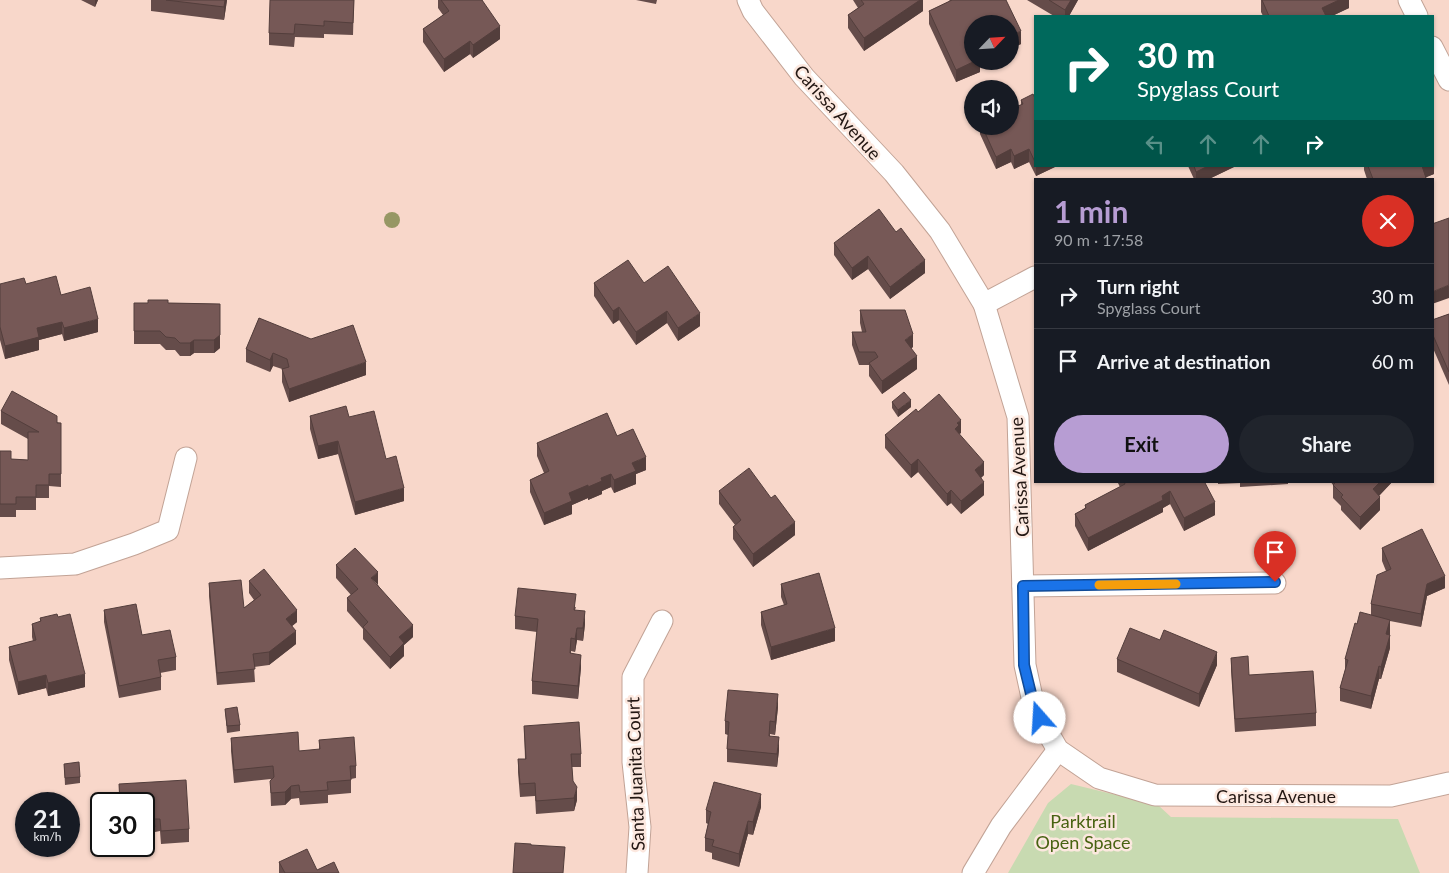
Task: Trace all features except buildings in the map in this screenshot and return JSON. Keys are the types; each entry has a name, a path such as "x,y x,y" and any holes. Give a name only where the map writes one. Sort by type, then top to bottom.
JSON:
{"street":[{"name":"Carissa Avenue","path":"748,0 753,11 804,77 894,173 940,231 984,304 1018,417 1024,665 1033,702 1058,750 1100,778 1155,795 1391,796 1449,783"},
{"path":"1409,0 1416,15"},
{"path":"1434,51 1449,80"},
{"path":"984,304 1034,278"},
{"path":"0,568 75,564 168,530 186,458"},
{"path":"1023,586 1275,582"},
{"name":"Santa Juanita Court","path":"637,873 640,827 632,762 633,677 662,621"},
{"path":"973,873 1001,826 1058,750"}],"green space":[{"name":"Parktrail Open Space","path":"1071,784 1158,805 1171,817 1398,819 1420,873 1008,873 1048,803"}],"slow traffic":[{"path":"1099,585 1176,584"}],"route":[{"path":"1040,718 1033,702 1024,665 1023,586 1275,582"}]}
